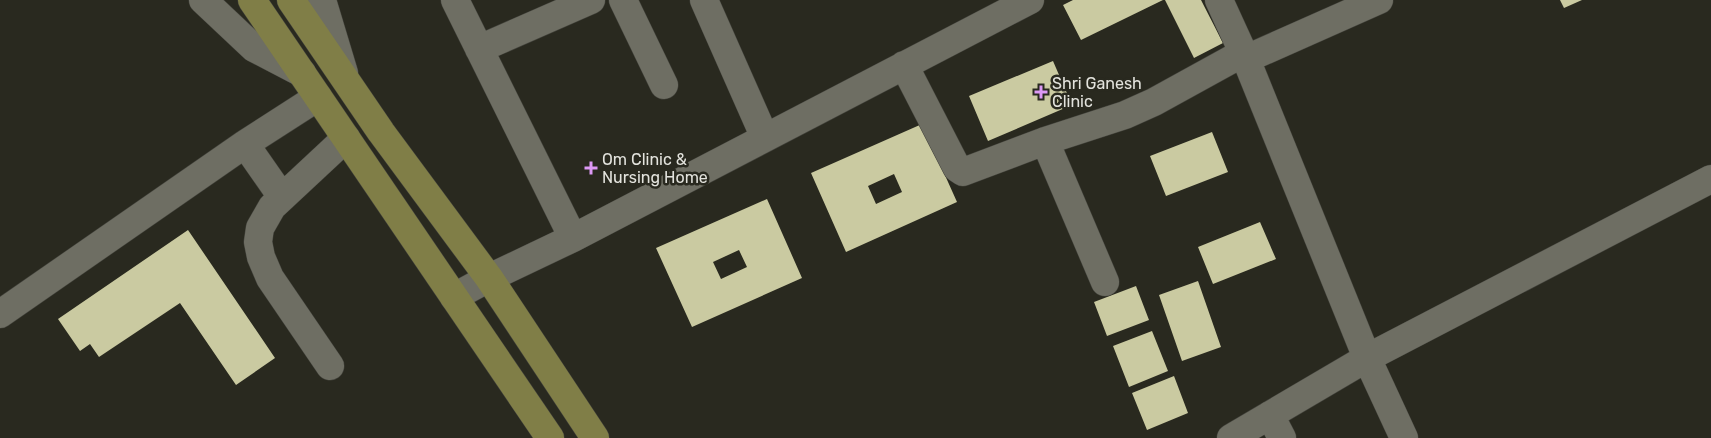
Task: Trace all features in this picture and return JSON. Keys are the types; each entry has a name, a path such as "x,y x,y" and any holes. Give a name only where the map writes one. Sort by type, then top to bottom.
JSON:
{"main road":[{"path":"252,0 550,438"},
{"path":"291,0 382,132 489,278 594,438"}],"street":[{"path":"203,0 254,48 302,73"},
{"path":"322,0 344,76"},
{"path":"455,0 573,238"},
{"path":"479,48 591,0"},
{"path":"623,0 664,85"},
{"path":"454,297 573,238 1030,0"},
{"path":"1219,0 1244,56 1367,358 1404,438"},
{"path":"904,66 960,171 967,172 1046,141 1126,115 1244,56 1379,0"},
{"path":"710,2 765,138"},
{"path":"0,314 245,144 318,98"},
{"path":"330,366 270,278 261,258 258,242 260,228 272,207 346,138"},
{"path":"1046,141 1105,282"},
{"path":"245,144 282,197"},
{"path":"1231,438 1276,427 1367,358 1711,179"}],"building":[{"path":"1073,0 1163,0 1081,40 1063,5"},
{"path":"1165,0 1201,0 1223,43 1194,58"},
{"path":"1560,0 1582,0 1564,8"},
{"path":"1053,61 1072,105 988,141 969,96"},
{"path":"922,124 957,202 846,252 811,173","holes":["894,174 902,192 876,204 868,186"]},
{"path":"1212,132 1228,172 1166,196 1150,156"},
{"path":"767,199 802,278 692,327 656,248","holes":["739,250 747,267 721,279 713,262"]},
{"path":"1260,222 1276,259 1213,284 1198,247"},
{"path":"188,230 275,358 236,385 180,303 99,357 90,344 80,351 58,319"},
{"path":"1198,281 1221,347 1182,361 1159,295"},
{"path":"1136,286 1149,320 1107,336 1094,302"},
{"path":"1152,331 1168,371 1129,387 1113,346"},
{"path":"1174,376 1188,413 1147,430 1132,393"}],"place":[{"name":"Shri Ganesh Clinic","path":"1041,92"},
{"name":"Om Clinic & Nursing Home","path":"591,168"}]}
